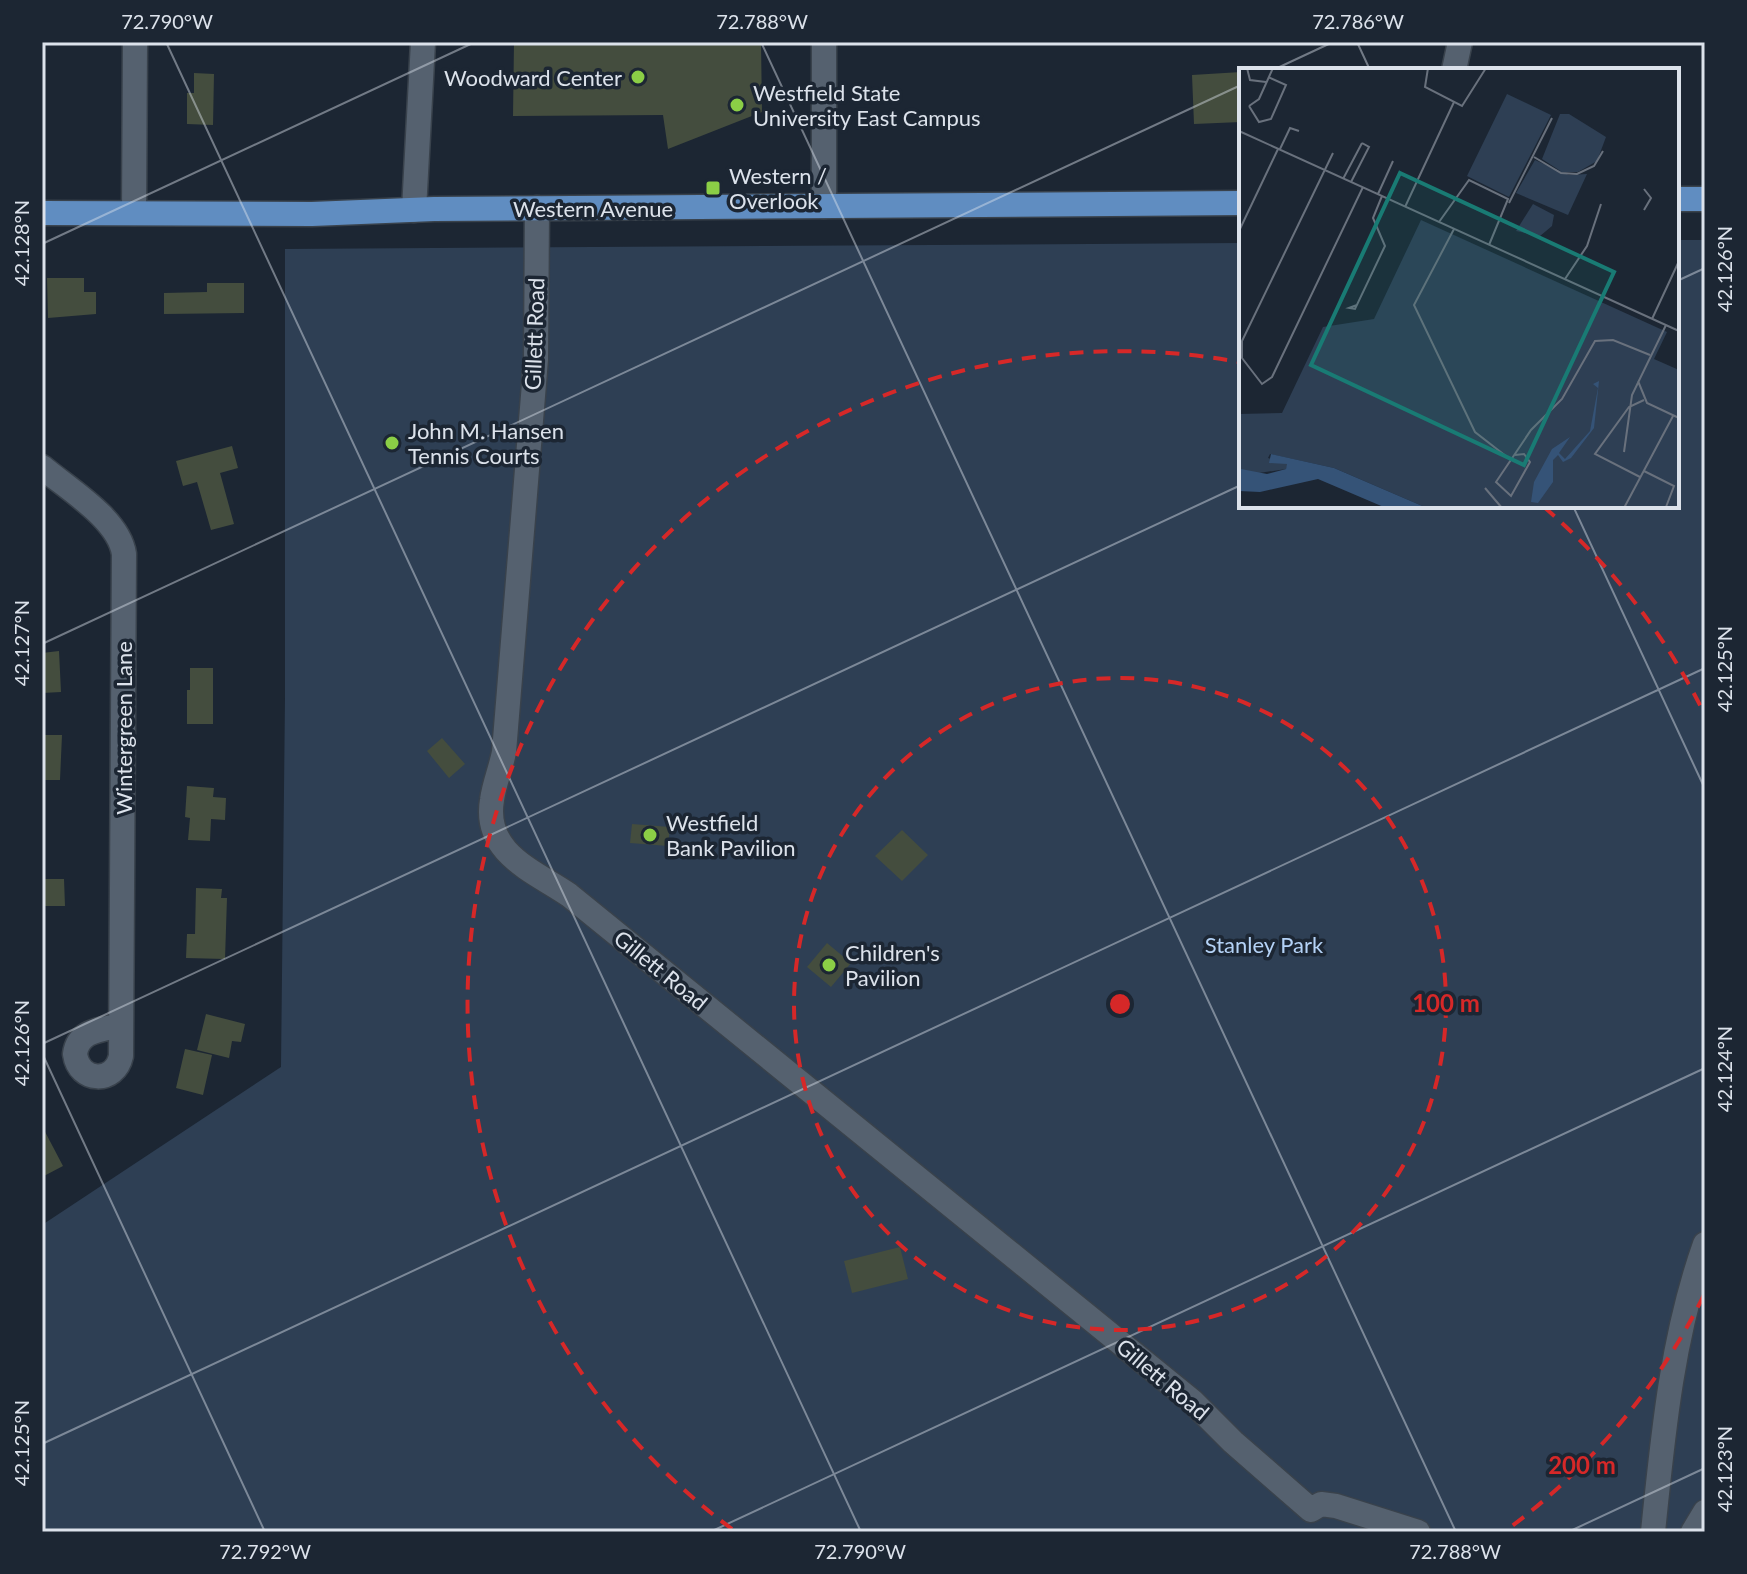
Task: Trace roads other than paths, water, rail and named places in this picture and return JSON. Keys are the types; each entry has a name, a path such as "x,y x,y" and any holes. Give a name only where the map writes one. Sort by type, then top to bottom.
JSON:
{"main road":[{"path":"1679,199 1705,199"},
{"name":"Western Avenue","path":"42,213 312,214 537,208 1239,203"}],"street":[{"path":"134,213 135,42"},
{"path":"414,210 423,42"},
{"path":"824,42 824,206"},
{"path":"1454,68 1460,42"},
{"name":"Gillett Road","path":"537,208 536,359 504,752 491,809 491,823 497,840 525,868 569,895 1192,1401 1233,1442 1311,1510 1321,1504 1336,1506 1418,1532"},
{"name":"Wintergreen Lane","path":"42,467 103,517 123,543 121,1025"},
{"path":"1653,1532 1667,1399 1682,1322 1705,1244"},
{"path":"1693,1532 1705,1512"}],"place":[{"name":"Woodward Center","path":"638,77"},
{"name":"Westfield State University East Campus","path":"737,105"},
{"name":"Western / Overlook","path":"713,188"},
{"name":"John M. Hansen Tennis Courts","path":"392,443"},
{"name":"Westfield Bank Pavilion","path":"650,835"},
{"name":"Children's Pavilion","path":"829,965"}],"park label":[{"name":"Stanley Park","path":"1264,944"}]}
